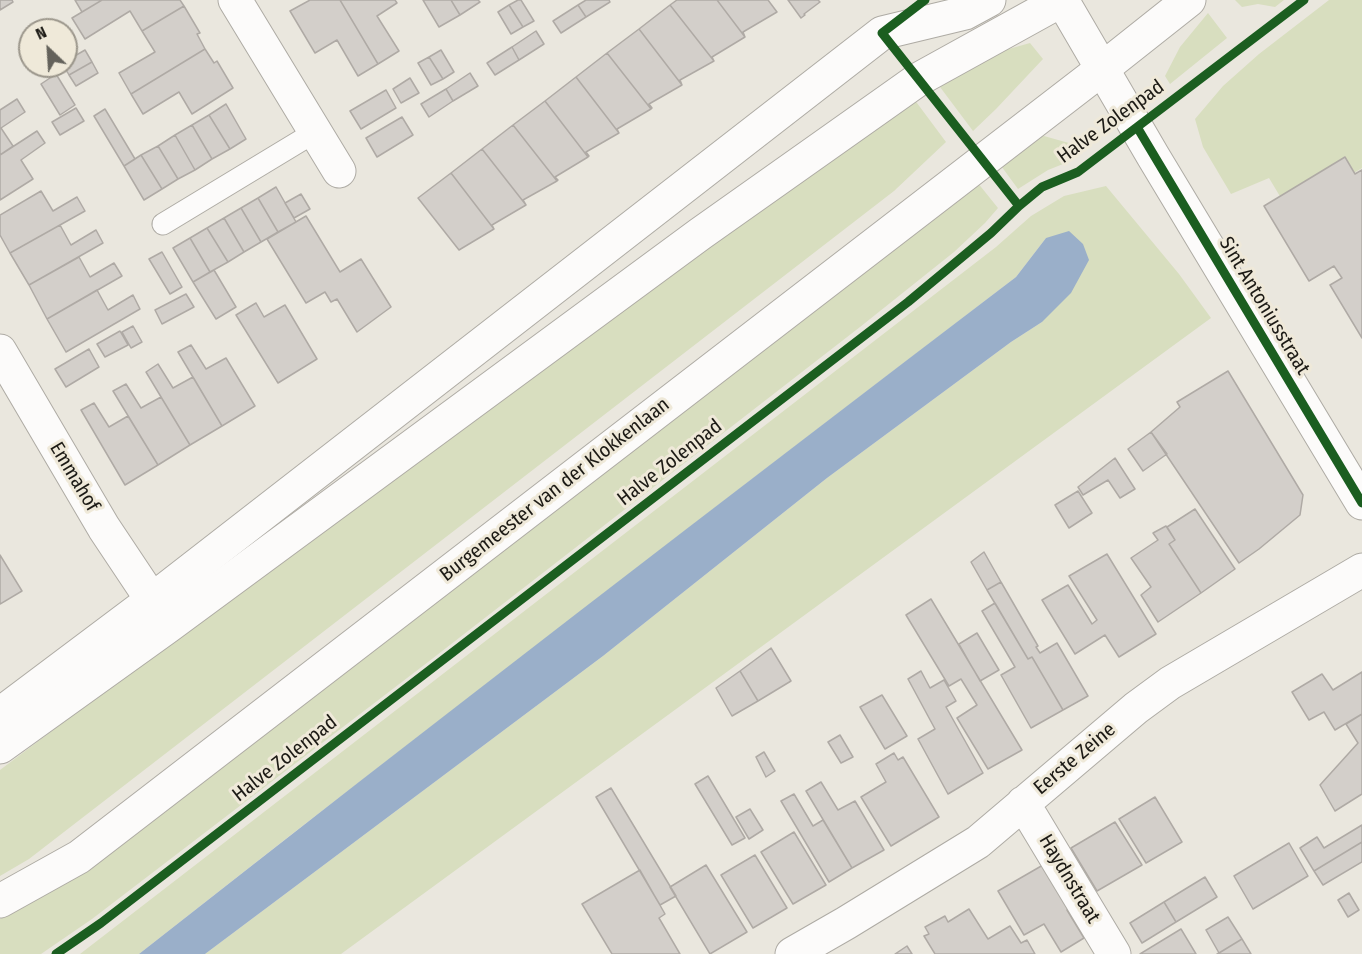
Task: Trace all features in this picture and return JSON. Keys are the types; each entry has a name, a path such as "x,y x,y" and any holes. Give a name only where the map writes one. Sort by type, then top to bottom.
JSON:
{"street":[{"path":"235,0 339,171"},
{"path":"0,714 152,600 882,33 965,13 989,0"},
{"path":"0,747 186,613 700,234 919,79 1062,0"},
{"name":"Sint Antoniusstraat","path":"1062,0 1153,156 1362,502"},
{"name":"Burgemeester van der Klokkenlaan","path":"0,901 79,857 1189,0"},
{"name":"Emmahof","path":"0,351 104,528 152,600"},
{"name":"Eerste Zeine","path":"792,954 978,842 1136,708 1170,683 1362,570"},
{"name":"Haydnstraat","path":"1023,803 1114,954"}],"lane":[{"path":"163,224 315,132"}],"green space":[{"path":"1235,0 1284,0 1275,7 1258,4 1242,7"},
{"path":"1329,0 1362,0 1362,168 1290,213 1269,178 1231,194 1203,147 1195,119 1223,86 1259,54"},
{"path":"1208,13 1227,38 1170,84 1165,76 1180,47"},
{"path":"1030,43 1043,59 973,131 937,83 998,52"},
{"path":"914,99 946,142 894,191 29,859 0,876 0,770 519,373"},
{"path":"1044,136 1083,147 1073,160 1048,170 1018,189 996,159 1022,140"},
{"path":"973,177 998,208 954,252 428,662 92,919 41,954 0,954 0,919 31,900"},
{"path":"1106,186 1179,274 1211,318 341,954 205,954 603,656 827,478 1011,342 1042,322 1046,238 1016,277 139,954 80,954 996,247 1031,216 1064,196"}],"water":[{"path":"1069,231 1083,244 1089,260 1071,293 1042,322 1011,342 827,478 603,656 205,954 139,954 576,614 1016,277 1046,238"}],"building":[{"path":"0,0 12,0 13,2 0,10"},
{"path":"75,0 102,0 82,12"},
{"path":"102,0 180,0 184,6 142,31 130,11 85,39 78,28 78,18 72,18"},
{"path":"310,0 340,0 378,64 358,76 337,40 315,53 290,11"},
{"path":"340,0 395,0 397,3 377,16 399,51 378,64"},
{"path":"423,0 451,0 460,15 439,27"},
{"path":"451,0 478,0 480,2 460,15"},
{"path":"521,0 534,21 523,27 509,5"},
{"path":"586,0 609,0 610,2 586,17 578,5"},
{"path":"677,0 717,0 745,37 712,57 714,61 670,5"},
{"path":"717,0 768,0 777,12 743,32 745,37"},
{"path":"788,0 818,0 820,2 801,18"},
{"path":"509,5 523,27 511,34 498,12"},
{"path":"578,5 586,17 561,33 553,21"},
{"path":"670,5 714,61 680,80 682,85 639,29"},
{"path":"184,6 200,33 197,34 205,49 131,94 119,73 155,52 142,31"},
{"path":"639,29 682,85 649,104 651,109 607,53"},
{"path":"536,31 544,44 519,60 512,47"},
{"path":"512,47 519,60 495,75 487,63"},
{"path":"205,49 214,63 217,61 233,88 192,114 179,92 143,114 131,94"},
{"path":"85,50 92,62 78,70 78,54"},
{"path":"441,50 454,72 443,79 429,57"},
{"path":"607,53 651,109 617,129 619,133 576,77"},
{"path":"429,57 443,79 431,85 418,63"},
{"path":"92,62 98,73 76,86 71,78 78,78 78,70"},
{"path":"470,73 478,86 453,101 446,89"},
{"path":"576,77 619,133 586,152 588,157 545,101"},
{"path":"50,78 58,78 75,105 60,115 41,84"},
{"path":"410,78 419,93 401,103 393,89"},
{"path":"446,89 453,101 429,117 421,104"},
{"path":"386,90 396,108 361,129 350,111"},
{"path":"17,99 25,112 1,128 13,146 0,155 0,110"},
{"path":"545,101 588,157 555,177 557,181 513,125"},
{"path":"226,104 246,139 230,149 209,115"},
{"path":"76,108 84,121 60,135 52,122"},
{"path":"105,109 135,159 124,166 94,116"},
{"path":"209,115 230,149 212,159 192,125"},
{"path":"402,117 413,135 377,157 366,138"},
{"path":"192,125 212,159 195,170 175,135"},
{"path":"513,125 557,181 523,200 526,205 482,149"},
{"path":"37,131 45,143 21,160 33,179 0,200 0,155"},
{"path":"175,135 195,170 178,179 158,146"},
{"path":"158,146 178,179 162,189 141,155"},
{"path":"482,149 526,205 492,225 494,229 451,173"},
{"path":"141,155 162,189 144,200 124,166"},
{"path":"1345,157 1355,174 1362,170 1362,338 1330,285 1342,278 1334,266 1309,281 1264,206"},
{"path":"451,173 494,229 459,250 418,198"},
{"path":"276,187 296,222 278,232 258,198"},
{"path":"41,191 53,211 77,197 85,211 10,253 0,235 0,215"},
{"path":"301,194 310,209 294,218 285,203"},
{"path":"258,198 278,232 261,242 241,208"},
{"path":"241,208 261,242 244,252 224,218"},
{"path":"306,216 340,272 361,259 391,307 357,332 337,299 331,302 325,292 306,303 267,239"},
{"path":"224,218 244,252 228,262 207,228"},
{"path":"60,225 71,245 96,230 103,243 29,285 10,253"},
{"path":"207,228 228,262 210,272 190,238"},
{"path":"190,238 210,272 193,282 173,248"},
{"path":"162,252 182,287 170,294 149,259"},
{"path":"79,257 90,277 114,263 122,276 47,319 29,285"},
{"path":"214,270 236,307 216,319 193,282"},
{"path":"97,290 108,310 133,295 140,309 66,352 47,319"},
{"path":"186,294 194,307 162,324 155,310"},
{"path":"256,303 264,317 285,305 317,359 278,383 236,315"},
{"path":"133,326 142,342 131,348 122,332"},
{"path":"120,331 128,345 105,357 97,344"},
{"path":"191,345 206,369 226,358 255,406 222,426 178,352"},
{"path":"89,349 99,367 66,387 55,369"},
{"path":"158,364 173,388 193,377 222,426 190,445 146,372"},
{"path":"1228,371 1303,495 1300,515 1239,563 1151,432 1180,407 1177,402"},
{"path":"126,384 141,408 161,397 190,445 158,465 113,391"},
{"path":"94,403 109,427 128,416 158,465 125,485 81,410"},
{"path":"1151,432 1167,454 1143,471 1128,449"},
{"path":"1115,458 1135,489 1120,498 1108,480 1083,495 1078,487"},
{"path":"1078,491 1092,513 1069,528 1055,505"},
{"path":"1195,509 1235,569 1201,593 1169,544 1175,540 1167,527"},
{"path":"1166,526 1175,540 1169,544 1201,593 1158,622 1141,595 1151,587 1131,558 1158,540 1153,533"},
{"path":"984,552 1001,582 987,590 971,562"},
{"path":"1107,554 1156,634 1119,657 1105,635 1075,654 1042,600 1068,585 1092,624 1097,620 1069,576"},
{"path":"0,555 22,591 0,604"},
{"path":"1001,582 1040,653 1057,643 1088,696 1063,710 1032,657 1028,659 987,590"},
{"path":"931,599 1022,750 988,769 957,718 977,705 961,679 949,686 906,615"},
{"path":"995,603 1028,659 1032,657 1063,710 1031,728 1001,675 1015,667 982,611"},
{"path":"977,633 999,670 980,681 959,644"},
{"path":"771,648 791,681 758,701 740,671"},
{"path":"740,671 758,701 732,716 716,688"},
{"path":"921,671 930,688 944,680 956,701 946,707 983,773 948,794 918,739 935,729 908,679"},
{"path":"1362,672 1362,714 1335,730 1324,712 1309,720 1292,692 1322,674 1333,690"},
{"path":"882,695 907,736 885,749 860,707"},
{"path":"1362,714 1362,794 1335,811 1320,785 1358,743 1346,724"},
{"path":"840,735 853,757 841,763 828,742"},
{"path":"764,752 775,771 766,777 756,757"},
{"path":"894,753 898,760 903,757 939,817 891,846 861,797 886,782 876,764"},
{"path":"708,776 745,838 732,845 695,784"},
{"path":"821,782 838,810 855,801 884,850 852,868 806,791"},
{"path":"611,788 676,896 660,905 596,797"},
{"path":"794,794 813,826 823,820 852,868 829,882 781,801"},
{"path":"1155,797 1182,842 1146,863 1119,819"},
{"path":"750,809 763,830 749,839 736,817"},
{"path":"1115,822 1142,865 1097,891 1071,848"},
{"path":"1362,825 1362,842 1314,871 1300,848 1317,837 1324,848"},
{"path":"794,832 826,885 793,904 761,852"},
{"path":"1362,842 1362,862 1323,885 1314,871"},
{"path":"1289,843 1308,876 1253,909 1234,876"},
{"path":"755,855 787,908 753,928 721,875"},
{"path":"706,865 747,932 710,954 670,887"},
{"path":"1043,865 1084,938 1061,952 1044,924 1024,935 998,891"},
{"path":"640,870 665,914 659,918 680,954 612,954 582,904"},
{"path":"1205,877 1217,897 1176,922 1164,902"},
{"path":"1349,893 1359,910 1348,917 1338,900"},
{"path":"1164,902 1176,922 1142,943 1130,923"},
{"path":"969,909 988,939 1010,926 1021,943 1027,940 1035,954 935,954 924,936 929,934 925,927 945,916 948,922"},
{"path":"1228,917 1242,939 1219,953 1206,930"},
{"path":"1181,929 1196,954 1140,954"},
{"path":"1242,939 1251,954 1217,954 1219,953"},
{"path":"907,946 912,954 895,954"}],"cycle path":[{"path":"925,0 882,33 1019,206"},
{"name":"Halve Zolenpad","path":"56,954 101,923 908,302 1042,187 1078,172 1304,0"},
{"name":"Halve Zolenpad","path":"1137,127 1362,503"}]}
